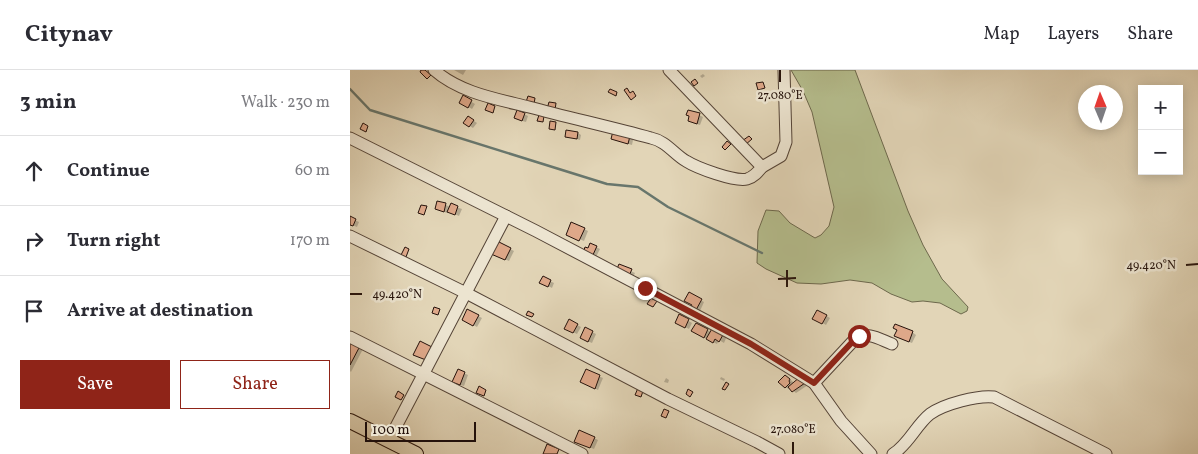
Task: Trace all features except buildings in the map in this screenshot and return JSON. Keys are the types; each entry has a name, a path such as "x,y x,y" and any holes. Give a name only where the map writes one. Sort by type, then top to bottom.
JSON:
{"main road":[{"path":"350,421 416,454"}],"street":[{"path":"434,70 460,87 490,97 657,139 686,161 722,176 747,179 756,174 762,167 781,156 786,142 784,70"},
{"path":"669,70 762,167"},
{"path":"350,138 506,216 751,344 814,383 840,421 871,454"},
{"path":"389,440 506,216"},
{"path":"350,236 466,293 668,399 779,454"},
{"path":"814,383 859,336 868,335 892,344"},
{"path":"350,337 582,454"},
{"path":"893,454 901,449 930,414 946,405 987,396 994,397 1106,454"}],"green space":[{"path":"791,70 855,70 908,211 923,245 942,279 968,307 967,311 961,314 940,303 912,302 891,294 872,283 850,280 821,284 797,283 757,263 758,231 766,210 779,211 790,223 815,238 821,235 829,226 834,207 812,112"}],"waterway":[{"path":"350,89 370,110 607,184 638,187 668,207 762,253"}],"route":[{"path":"645,288 751,344 814,383 859,336"}]}
